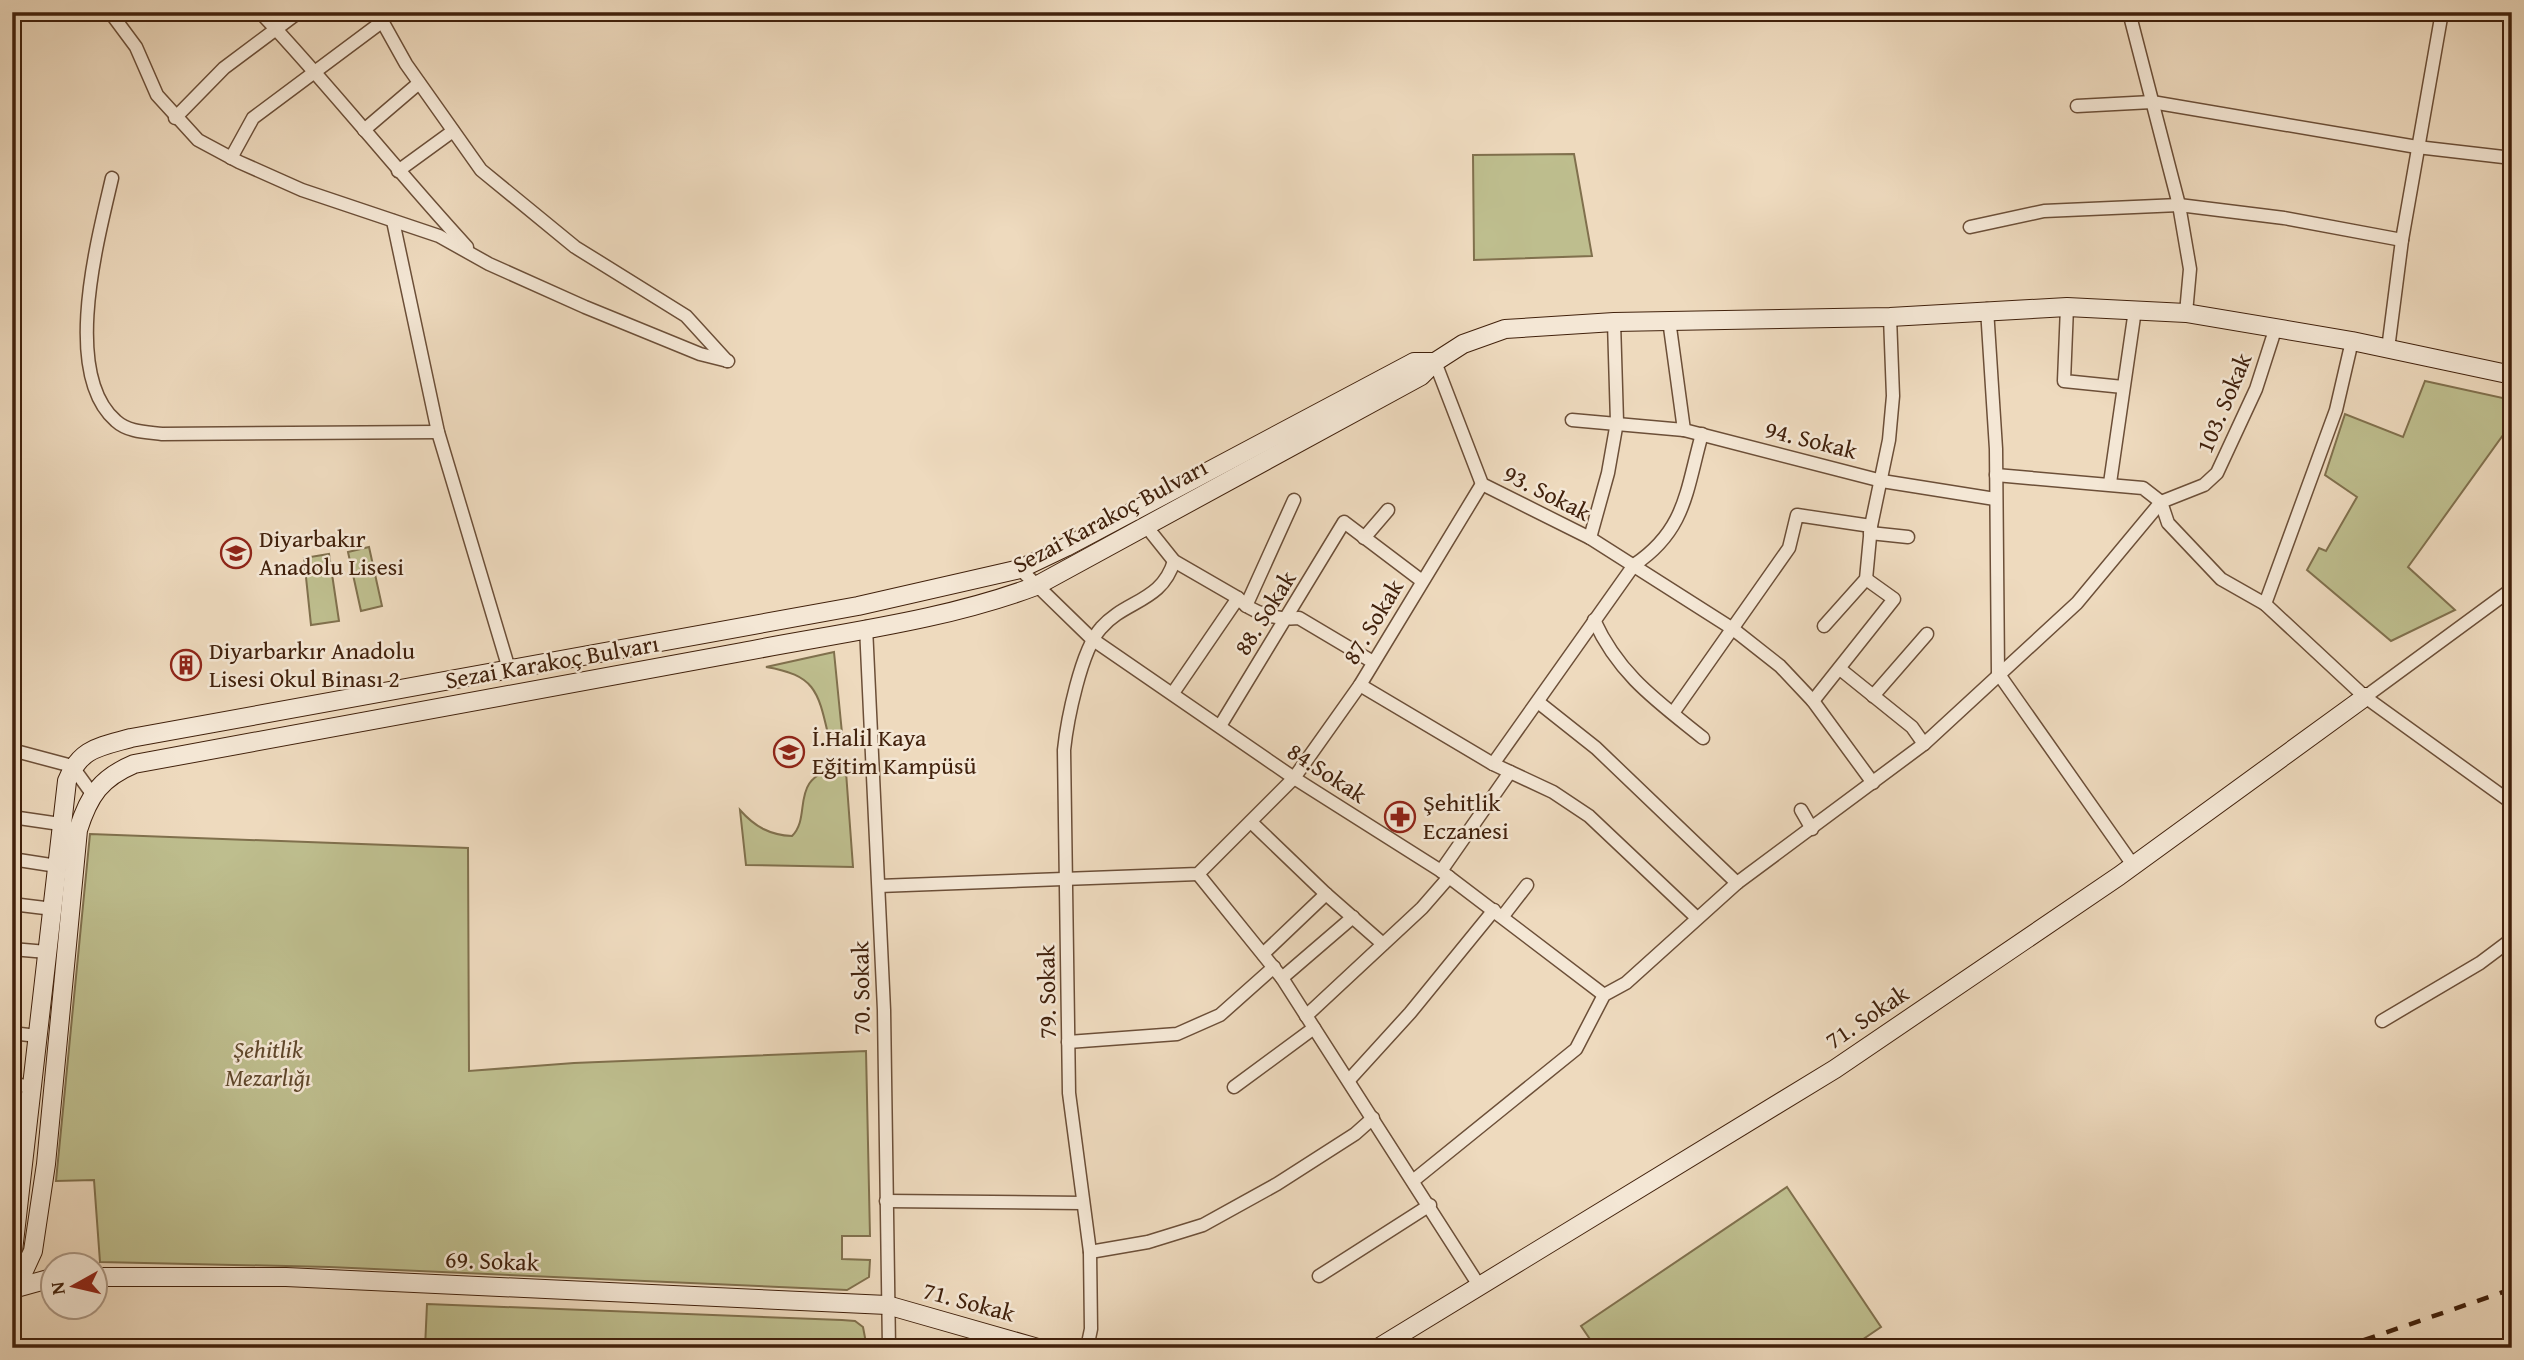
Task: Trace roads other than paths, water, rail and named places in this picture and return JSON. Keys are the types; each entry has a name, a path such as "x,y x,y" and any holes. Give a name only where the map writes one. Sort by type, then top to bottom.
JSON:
{"street":[{"path":"110,12 136,47 157,95 175,118 198,140 231,158 302,190 439,236 475,256 585,307 700,354 728,361 686,317 575,247 481,170 419,83 380,17 253,118 231,158"},
{"path":"260,12 475,256"},
{"path":"175,118 224,68 299,12"},
{"path":"2129,12 2179,205 2190,270 2186,313"},
{"path":"2388,349 2402,240 2442,12"},
{"path":"364,130 419,83"},
{"path":"2077,106 2152,102 2417,147 2512,158"},
{"path":"398,171 453,131"},
{"path":"112,178 87,290 91,370 102,405 117,423 137,431 162,434 438,432"},
{"path":"1970,228 2044,211 2179,205 2284,218 2402,240"},
{"path":"393,221 438,432 509,669"},
{"path":"2067,307 2064,380 2123,387"},
{"name":"Sezai Karakoç Bulvarı","path":"14,1290 33,1251 48,1138 78,830 93,795 110,775 134,764 574,685 947,612 1036,586 1421,376 1435,362 1463,344 1505,329 1669,320 1890,317 1987,309 2067,307 2135,310 2186,313 2352,341 2512,375"},
{"path":"1987,309 1996,475 1998,673 2133,865"},
{"path":"2110,483 2135,310"},
{"path":"1824,626 1866,579 1870,530 1882,481 1893,396 1890,317"},
{"path":"1669,320 1684,430"},
{"path":"1590,538 1608,473 1616,422 1614,322"},
{"name":"103. Sokak","path":"2161,502 2204,485 2217,473 2256,389 2275,330"},
{"path":"2265,604 2336,410 2352,341"},
{"path":"38,1282 14,1290 18,1135 30,1087 67,781 72,766 90,749 131,738 858,606 1020,569 1414,362 1435,362"},
{"name":"93. Sokak","path":"1435,362 1482,484 1590,538 1734,629 1780,666 1813,701 1873,783"},
{"name":"94. Sokak","path":"1572,419 1684,430 1882,481 1995,499"},
{"path":"1493,764 1634,565 1658,549 1670,535 1702,434"},
{"path":"1996,475 2143,488 2161,502 2168,523 2221,579 2265,604 2365,697 2512,803"},
{"name":"87. Sokak","path":"1198,874 1294,778 1360,685 1482,484"},
{"path":"1173,693 1242,602 1294,500"},
{"path":"1414,1180 1576,1049 1604,995 1626,983 1737,883 1924,744 2077,603 2161,502"},
{"path":"1388,510 1364,538 1422,581"},
{"path":"1673,713 1789,548 1797,515 1908,537"},
{"name":"88. Sokak","path":"1220,726 1344,522 1364,538"},
{"path":"1146,526 1174,561 1242,602 1285,620 1299,618 1374,662"},
{"path":"1092,639 1103,625 1159,589 1170,574 1174,561"},
{"name":"84.Sokak","path":"1020,569 1092,639 1294,778 1445,874 1604,995"},
{"path":"1813,701 1894,599 1866,579"},
{"path":"2365,697 2512,589"},
{"path":"1594,620 1606,648 1630,678 1703,738"},
{"name":"70. Sokak","path":"866,627 879,886 889,1348"},
{"path":"1873,696 1927,634"},
{"name":"79. Sokak","path":"1087,1348 1091,1329 1090,1251 1069,1093 1065,741 1067,721 1092,639"},
{"path":"1840,669 1912,727 1924,744"},
{"path":"1360,685 1493,764 1553,792 1589,816 1697,918"},
{"name":"71. Sokak","path":"1378,1348 1835,1069 2133,865 2365,697"},
{"path":"1538,702 1596,748 1737,883"},
{"path":"12,750 72,766 93,795"},
{"path":"1306,1016 1383,944 1445,874 1510,772"},
{"path":"1801,810 1812,829"},
{"path":"12,817 60,824"},
{"path":"1251,822 1325,894 1383,944"},
{"path":"12,859 57,866"},
{"path":"879,886 1198,874 1282,978 1414,1180 1480,1287"},
{"path":"1349,1080 1527,885"},
{"path":"1263,954 1325,894"},
{"path":"12,904 53,909"},
{"path":"1282,978 1353,917"},
{"path":"2382,1021 2480,963 2512,939"},
{"path":"12,949 47,952"},
{"path":"1068,1042 1177,1034 1220,1015 1274,967"},
{"path":"1234,1087 1314,1028"},
{"path":"12,1033 37,1036"},
{"path":"12,1083 30,1087"},
{"path":"1090,1251 1148,1242 1203,1225 1277,1184 1355,1134 1373,1118"},
{"path":"886,1201 1082,1203"},
{"path":"1319,1276 1430,1205"},
{"name":"69. Sokak","path":"108,1277 286,1277 887,1305"},
{"name":"71. Sokak","path":"887,1305 1038,1348"}],"railway":[{"path":"2341,1348 2512,1289"}],"place":[{"name":"Diyarbakır Anadolu Lisesi","path":"236,553"},
{"name":"Diyarbarkır Anadolu Lisesi Okul Binası 2","path":"186,665"},
{"name":"İ.Halil Kaya Eğitim Kampüsü","path":"789,752"},
{"name":"Şehitlik Eczanesi","path":"1400,817"}],"park label":[{"name":"Şehitlik Mezarlığı","path":"268,1064"}]}
